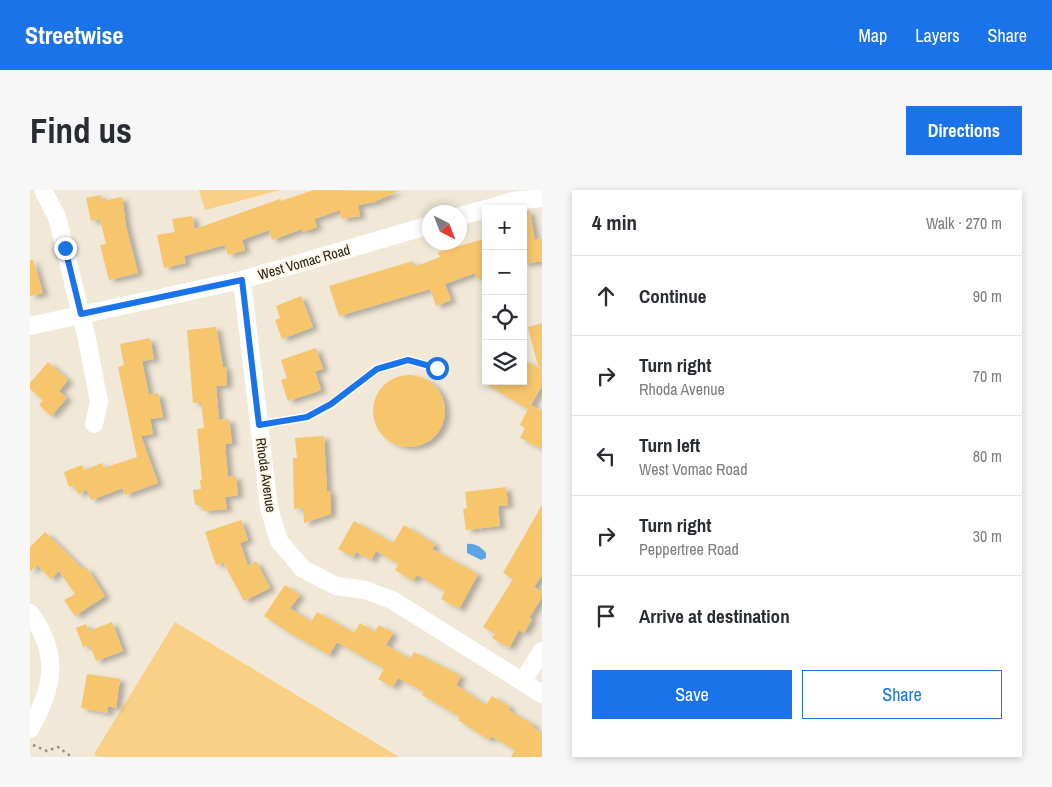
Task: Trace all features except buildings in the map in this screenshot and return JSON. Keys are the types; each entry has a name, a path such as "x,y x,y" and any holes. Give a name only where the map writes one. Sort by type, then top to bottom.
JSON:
{"street":[{"path":"43,190 57,217 81,314 99,402 94,424"},
{"path":"501,205 542,198"},
{"path":"467,214 482,210"},
{"name":"West Vomac Road","path":"30,326 242,280 422,227"},
{"name":"Rhoda Avenue","path":"242,280 269,508 279,541 303,569 336,586 365,590 392,600 542,694"},
{"path":"30,613 42,629 50,655 51,676 47,696 30,729"},
{"path":"522,682 542,651"}],"lane":[{"path":"259,425 307,417 331,404 377,369 408,360 437,368"}],"path":[{"path":"30,743 47,751 58,748 72,757"}],"shaded area":[{"path":"199,190 280,190 205,210"},
{"path":"175,622 399,757 98,757 94,754"}],"water":[{"path":"467,544 480,547 486,553 486,558 481,560 467,553"}],"route":[{"path":"65,248 81,314 242,280 259,425 307,417 331,404 377,369 408,360 437,368"}]}
